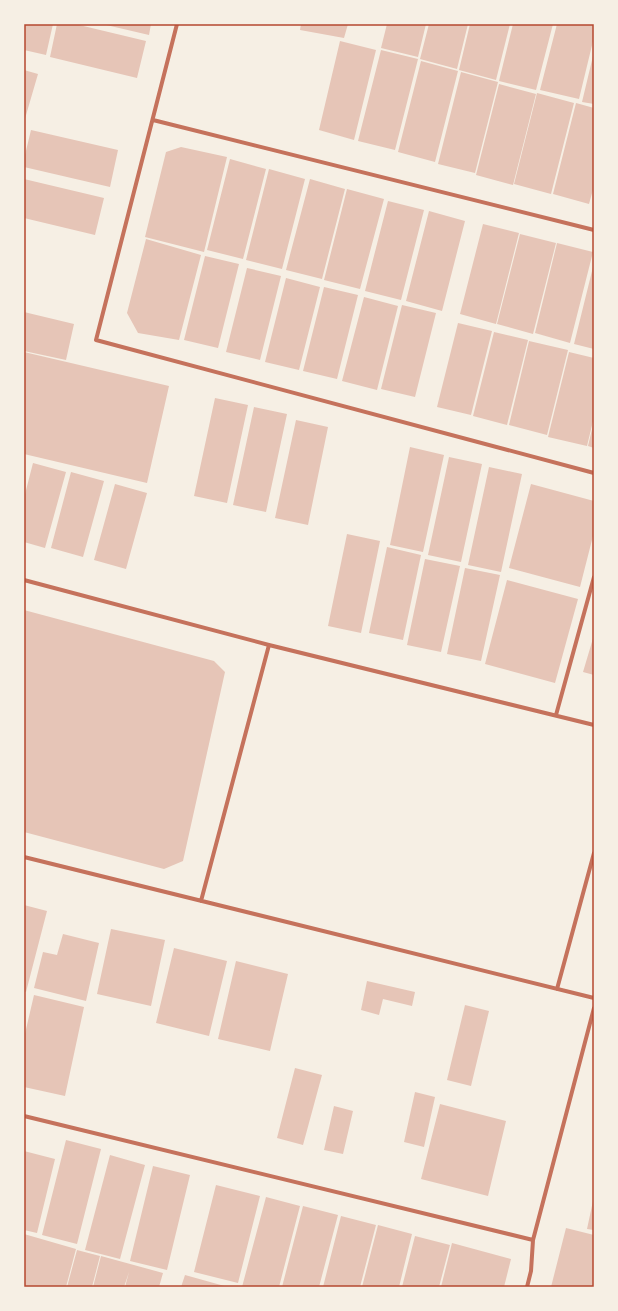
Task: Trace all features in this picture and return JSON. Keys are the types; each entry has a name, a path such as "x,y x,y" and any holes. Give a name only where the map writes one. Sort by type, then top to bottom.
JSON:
{"street":[{"path":"177,24 96,340 594,473"},
{"path":"153,120 594,230"},
{"path":"556,715 594,578"},
{"path":"24,580 269,646 594,725"},
{"path":"201,901 269,646"},
{"path":"557,988 594,853"},
{"path":"24,857 594,998"},
{"path":"527,1287 531,1272 533,1240 594,1008"},
{"path":"24,1116 533,1240"}],"building":[{"path":"24,24 53,24 46,55 24,50"},
{"path":"57,24 75,24 146,41 137,78 50,57"},
{"path":"102,24 151,24 149,35"},
{"path":"301,24 348,24 344,38 300,30"},
{"path":"387,24 426,24 418,57 381,48"},
{"path":"429,24 468,24 457,69 420,59"},
{"path":"470,24 510,24 496,80 459,70"},
{"path":"513,24 553,24 536,90 499,81"},
{"path":"557,24 594,24 594,37 579,99 540,90"},
{"path":"340,41 376,50 354,140 319,130"},
{"path":"381,50 418,59 395,150 358,141"},
{"path":"594,56 594,104 582,102"},
{"path":"421,61 458,71 435,162 398,152"},
{"path":"24,70 38,74 24,122"},
{"path":"461,72 498,82 475,173 438,164"},
{"path":"499,84 536,94 513,185 476,175"},
{"path":"537,93 574,103 551,194 514,184"},
{"path":"576,103 594,108 594,186 589,204 553,194"},
{"path":"31,130 118,150 110,187 24,167 24,159"},
{"path":"181,147 227,157 204,252 145,237 166,152"},
{"path":"230,159 266,169 243,259 207,250"},
{"path":"269,169 305,179 282,269 246,260"},
{"path":"24,179 104,198 95,235 24,218"},
{"path":"310,179 345,189 322,279 286,270"},
{"path":"347,189 384,199 360,289 324,280"},
{"path":"388,201 424,210 401,300 365,291"},
{"path":"429,211 465,221 442,311 406,301"},
{"path":"483,224 519,233 496,324 460,314"},
{"path":"520,234 556,243 533,334 497,324"},
{"path":"146,239 201,255 179,340 138,333 127,313"},
{"path":"557,243 593,252 570,343 535,333"},
{"path":"205,256 239,264 218,348 184,340"},
{"path":"594,267 594,349 574,344"},
{"path":"247,268 281,276 260,360 226,352"},
{"path":"286,278 320,287 299,370 265,362"},
{"path":"324,287 358,295 337,379 303,371"},
{"path":"364,297 398,306 377,390 342,381"},
{"path":"402,305 436,313 415,397 381,389"},
{"path":"24,312 74,324 66,360 24,351"},
{"path":"458,323 492,331 471,415 437,407"},
{"path":"494,332 528,340 507,425 473,416"},
{"path":"529,341 568,350 547,435 509,425"},
{"path":"24,352 169,386 147,483 24,454"},
{"path":"569,352 594,358 594,417 587,446 548,437"},
{"path":"215,398 248,405 227,503 194,496"},
{"path":"254,407 287,414 266,512 233,505"},
{"path":"296,420 328,427 308,525 275,518"},
{"path":"594,425 594,448 588,446"},
{"path":"410,447 444,455 423,552 390,545"},
{"path":"449,457 482,464 461,562 428,555"},
{"path":"33,463 66,472 45,548 24,542 24,498"},
{"path":"489,467 522,474 501,572 468,565"},
{"path":"71,472 104,481 83,557 51,548"},
{"path":"115,484 147,493 126,569 94,560"},
{"path":"531,484 594,501 594,532 580,587 509,568"},
{"path":"347,534 380,541 361,633 328,626"},
{"path":"387,547 421,555 403,640 369,633"},
{"path":"425,559 460,566 441,652 407,645"},
{"path":"465,568 500,575 481,661 447,654"},
{"path":"507,580 578,599 555,683 485,664"},
{"path":"24,610 214,661 225,672 183,861 164,869 24,832"},
{"path":"594,635 594,675 583,672"},
{"path":"24,905 47,911 26,992 24,991"},
{"path":"111,929 165,940 151,1006 97,994"},
{"path":"63,934 99,943 86,1001 34,988 43,952 57,955"},
{"path":"174,948 227,961 209,1036 156,1023"},
{"path":"236,961 288,974 270,1051 218,1039"},
{"path":"367,981 415,992 412,1006 383,999 379,1015 361,1010"},
{"path":"34,995 84,1007 65,1096 24,1087 24,1038"},
{"path":"465,1005 489,1011 471,1086 447,1080"},
{"path":"295,1068 322,1075 303,1145 277,1138"},
{"path":"415,1092 435,1097 424,1147 404,1142"},
{"path":"440,1104 506,1121 488,1196 421,1179"},
{"path":"334,1106 353,1111 343,1154 324,1150"},
{"path":"66,1140 101,1149 77,1244 42,1235"},
{"path":"24,1151 55,1159 37,1233 24,1230"},
{"path":"110,1155 145,1165 120,1259 85,1250"},
{"path":"153,1166 190,1175 167,1270 130,1261"},
{"path":"216,1185 260,1196 238,1283 194,1272"},
{"path":"266,1197 300,1206 279,1287 242,1287"},
{"path":"594,1201 594,1230 587,1229"},
{"path":"303,1206 338,1215 319,1287 282,1287"},
{"path":"341,1216 376,1225 360,1287 323,1287"},
{"path":"378,1225 412,1234 399,1287 362,1287"},
{"path":"566,1228 594,1235 594,1287 551,1287"},
{"path":"24,1234 76,1249 66,1287 24,1287"},
{"path":"415,1236 450,1245 439,1287 402,1287"},
{"path":"452,1243 511,1259 504,1287 441,1287"},
{"path":"77,1250 100,1256 92,1287 67,1287"},
{"path":"101,1256 163,1273 159,1287 125,1287 129,1272 124,1287 93,1287"},
{"path":"185,1275 228,1287 181,1287"}]}
